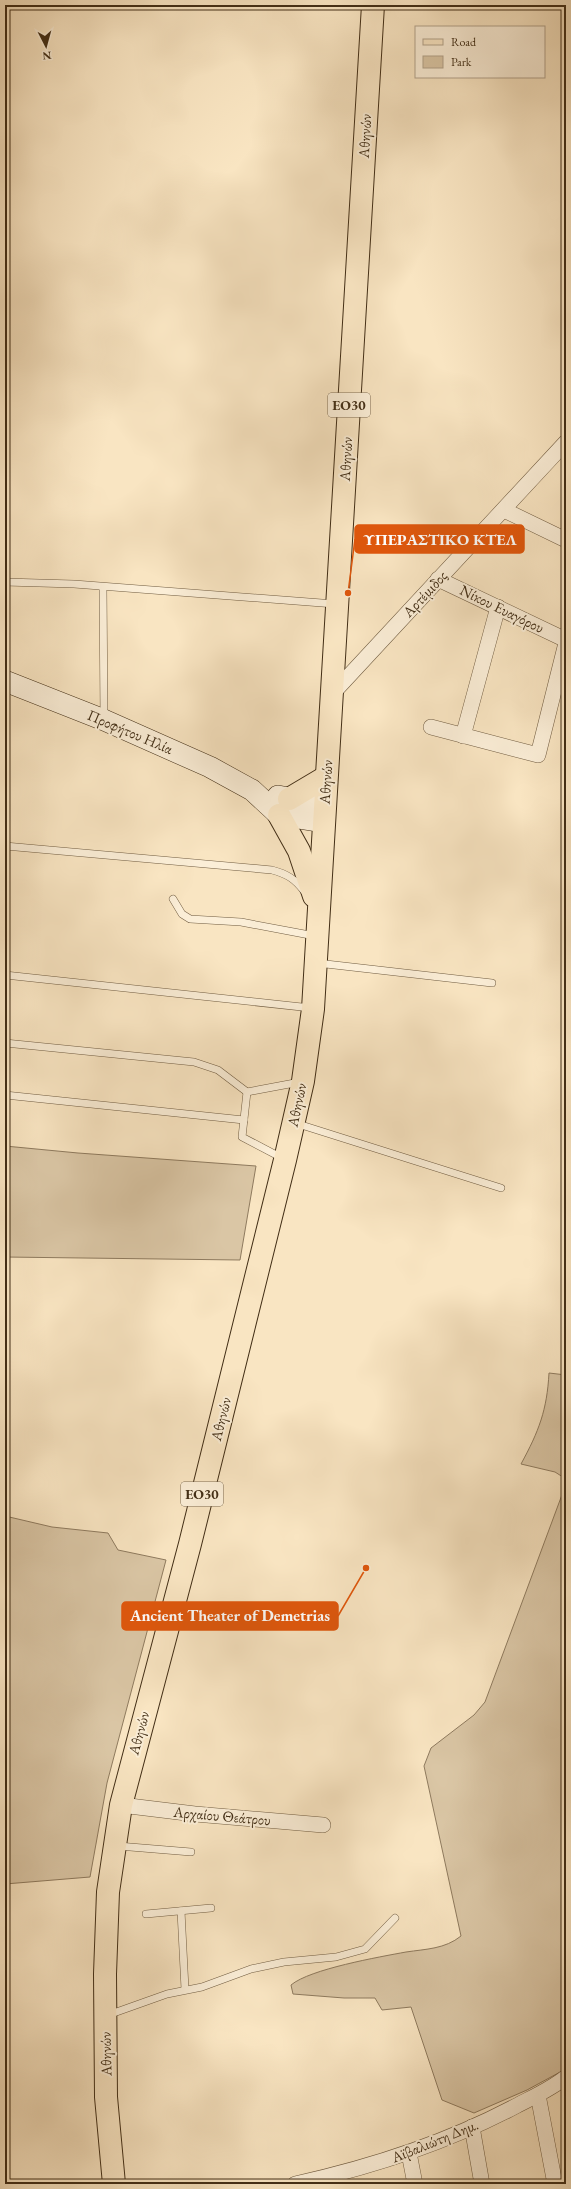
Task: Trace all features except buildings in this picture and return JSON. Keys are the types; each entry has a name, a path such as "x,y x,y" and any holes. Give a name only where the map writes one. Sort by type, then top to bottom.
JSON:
{"main road":[{"name":"Αθηνών","path":"114,2184 108,2120 105,2015 107,1906 120,1805 190,1544 286,1160 302,1081 313,1009 373,5"},
{"path":"318,908 284,807 326,777"}],"street":[{"name":"Αρτέμιδος","path":"333,693 438,579 565,445"},
{"path":"504,510 566,540"},
{"name":"Νίκου Ευαγόρου","path":"438,579 566,640"},
{"path":"463,736 498,607"},
{"path":"431,727 538,755 566,643"},
{"name":"Προφήτου Ηλία","path":"5,681 104,720 210,767 284,807"},
{"path":"284,807 324,814"},
{"name":"Αρχαίου Θεάτρου","path":"120,1805 195,1814 323,1825"},
{"name":"Αϊβαλιώτη Δημ.","path":"295,2184 340,2179 409,2153 472,2127 538,2095 566,2077"},
{"path":"538,2095 555,2184"},
{"path":"472,2127 482,2184"},
{"path":"409,2153 414,2184"}],"lane":[{"path":"5,582 103,587 337,604"},
{"path":"103,587 104,720"},
{"path":"5,846 272,870 287,874 296,881 318,908"},
{"path":"173,899 182,914 190,919 241,922 317,937"},
{"path":"316,963 492,983"},
{"path":"5,975 313,1009"},
{"path":"5,1042 194,1062 218,1070 247,1092 302,1081"},
{"path":"247,1092 242,1137 286,1160"},
{"path":"5,1095 244,1120"},
{"path":"294,1123 330,1133 501,1188"},
{"path":"114,1846 191,1852"},
{"path":"146,1914 211,1908"},
{"path":"180,1911 185,1989"},
{"path":"105,2015 185,1989 202,1986 251,1969 284,1962 336,1956 365,1949 395,1918"}],"green space":[{"path":"5,1146 256,1166 240,1260 5,1257"},
{"path":"549,1373 566,1375 566,1479 555,1472 521,1464 533,1441 541,1420 546,1398"},
{"path":"566,1484 566,2066 562,2071 527,2090 474,2113 442,2100 411,2007 382,2010 375,1998 344,1998 293,1994 291,1985 300,1979 313,1974 346,1964 435,1948 448,1944 461,1936 424,1766 431,1748 474,1715 485,1702"},
{"path":"5,1516 52,1527 108,1533 118,1550 166,1560 107,1783 90,1877 5,1884"}],"place":[{"name":"ΥΠΕΡΑΣΤΙΚΟ ΚΤΕΛ","path":"348,593"},
{"name":"Ancient Theater of Demetrias","path":"366,1568"}]}
